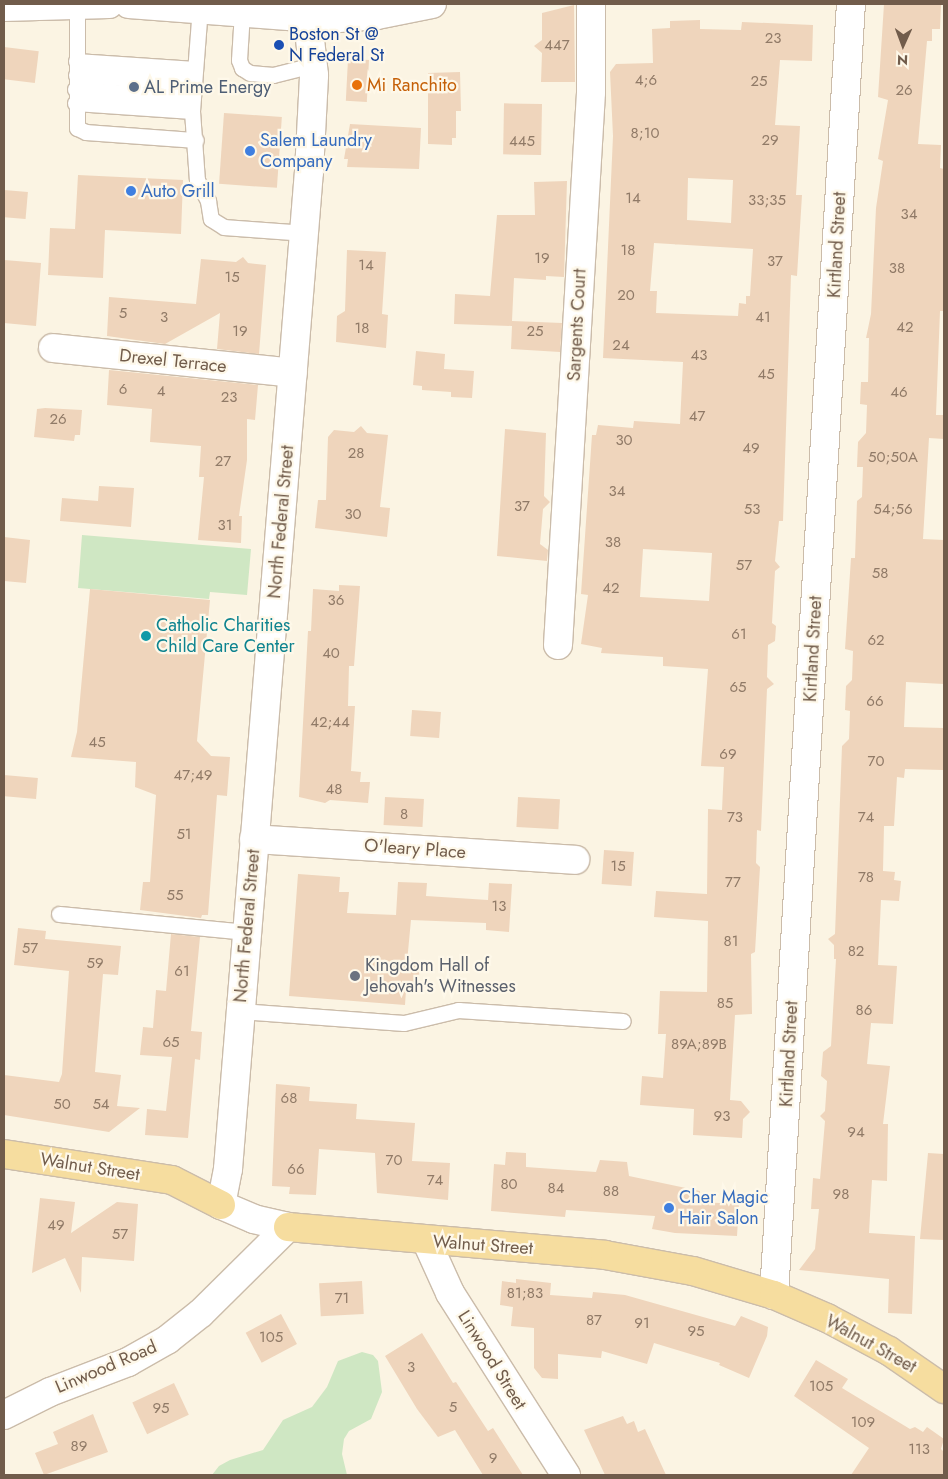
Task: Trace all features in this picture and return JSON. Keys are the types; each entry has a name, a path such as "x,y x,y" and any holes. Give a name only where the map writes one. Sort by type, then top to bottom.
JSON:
{"main road":[{"name":"Walnut Street","path":"4,1154 165,1179 190,1187 221,1205"},
{"name":"Walnut Street","path":"288,1227 627,1258 692,1271 774,1295 889,1351 944,1389"}],"street":[{"path":"4,7 109,4"},
{"path":"129,4 308,11 362,17 432,4"},
{"name":"Sargents Court","path":"558,645 591,92 591,4"},
{"name":"Kirtland Street","path":"774,1295 851,4"},
{"name":"North Federal Street","path":"221,1205 228,1170 305,233 313,65 308,11"},
{"name":"Drexel Terrace","path":"53,348 293,373"},
{"name":"O'leary Place","path":"254,839 575,860"},
{"name":"Walnut Street","path":"221,1205 254,1219 288,1227"},
{"name":"Linwood Road","path":"4,1415 50,1392 128,1362 167,1340 201,1313 288,1227"},
{"name":"Linwood Street","path":"426,1240 450,1293 566,1475"}],"lane":[{"path":"77,5 75,123 84,132 196,140"},
{"path":"220,8 242,68 253,74 273,75 313,65"},
{"path":"220,8 194,90 197,180 215,224 305,233"},
{"path":"75,82 194,90"},
{"path":"75,82 194,90"},
{"path":"59,914 247,932"},
{"path":"240,1011 401,1023 458,1010 623,1021"}],"green space":[{"path":"82,535 251,549 247,595 210,592 209,599 78,588"},
{"path":"362,1352 373,1355 378,1361 382,1392 371,1419 349,1431 344,1439 342,1454 347,1475 212,1475 219,1466 230,1460 263,1450 283,1420 312,1407 327,1387 338,1361"}],"building":[{"path":"884,4 941,5 940,29 932,29 932,41 927,41 918,144 941,145 940,168 944,169 944,311 940,311 936,415 944,415 944,439 929,438 923,539 944,540 944,684 906,682 904,727 944,728 943,770 905,769 904,778 897,777 894,826 884,826 883,871 895,872 894,880 901,881 899,901 881,900 878,965 897,966 893,1024 871,1023 867,1064 890,1066 883,1124 888,1124 887,1181 872,1180 869,1233 915,1236 912,1314 888,1313 889,1279 799,1270 815,1249 819,1209 811,1209 813,1178 820,1179 825,1121 820,1116 825,1111 827,1081 821,1076 823,1052 831,1046 836,959 834,959 834,945 828,939 835,934 842,746 849,739 850,711 845,710 846,686 852,680 853,651 845,649 851,558 855,558 857,501 862,497 863,467 857,467 858,442 866,433 867,405 860,404 861,382 868,382 869,338 866,338 871,314 876,208 883,161 878,159 888,100 878,97"},
{"path":"574,5 575,82 541,82 542,53 534,46 542,40 542,13"},
{"path":"700,20 700,29 741,30 742,22 813,25 812,61 780,60 775,125 800,126 796,195 802,195 797,276 791,275 783,521 779,521 775,561 780,567 775,571 772,623 776,626 775,641 768,645 767,677 774,684 767,689 761,831 757,830 756,863 760,867 755,952 751,954 752,1014 735,1015 730,1100 741,1101 750,1112 743,1119 742,1138 693,1135 694,1109 640,1105 642,1076 663,1078 666,1034 658,1034 660,991 707,992 708,921 654,917 656,891 707,894 708,809 722,810 724,767 701,766 708,669 663,666 663,657 601,653 602,648 581,644 588,595 581,594 592,435 596,435 598,425 633,428 634,421 680,424 683,362 603,358 613,136 610,72 616,64 653,63 652,29 670,28 670,21","holes":["688,178 733,180 731,223 687,220","654,243 753,249 750,296 746,296 746,304 739,303 738,316 656,313 657,291 650,291","643,549 712,553 709,601 640,597"]},
{"path":"4,47 39,51 35,83 4,79"},
{"name":"Mi Ranchito","path":"348,59 369,60 367,102 346,101"},
{"path":"460,72 461,111 456,111 456,138 452,138 452,145 428,144 428,73"},
{"path":"504,103 542,104 541,155 503,154"},
{"name":"Salem Laundry Company","path":"224,113 282,117 277,188 219,184"},
{"path":"350,124 421,128 419,169 347,167 348,159 344,159"},
{"path":"78,175 183,180 181,234 105,230 103,278 48,275 50,228 75,229"},
{"path":"567,181 564,277 546,276 546,280 514,278 512,321 562,323 560,352 511,349 512,326 454,324 455,294 490,296 497,215 535,215 534,182"},
{"path":"4,190 28,192 26,219 4,217"},
{"path":"347,250 386,252 382,314 388,315 386,348 336,342 337,316 345,311"},
{"path":"243,257 248,263 266,265 259,354 217,349 220,313 165,344 107,336 109,297 196,304 201,259 236,262"},
{"path":"4,260 41,263 36,326 4,323"},
{"path":"416,351 445,354 444,369 474,371 472,398 451,397 451,392 422,390 422,386 413,385"},
{"path":"109,370 258,385 255,420 247,419 247,460 239,516 242,516 241,543 198,540 204,477 199,477 201,446 150,442 152,409 107,405"},
{"path":"37,409 82,410 80,435 75,435 74,441 34,437"},
{"path":"361,426 367,433 388,435 380,507 390,508 387,537 315,528 318,500 326,500 328,437 334,430 354,432"},
{"path":"505,429 546,433 544,496 550,502 543,509 540,544 548,550 547,561 497,556"},
{"path":"99,486 134,488 131,527 60,521 62,498 98,501"},
{"path":"4,537 30,540 26,583 4,581"},
{"path":"339,585 360,586 354,666 349,666 348,706 355,706 351,771 361,772 360,782 370,782 368,803 330,800 325,803 299,797 308,631 311,631 313,589 339,591"},
{"path":"90,589 210,600 197,741 211,756 230,757 227,796 217,795 208,915 202,915 201,918 140,910 143,882 150,882 156,795 135,787 136,762 71,757 77,732"},
{"path":"412,710 441,712 439,738 410,736"},
{"path":"4,775 38,778 36,799 4,796"},
{"path":"385,797 424,799 422,827 384,825"},
{"path":"518,797 560,799 558,829 516,827"},
{"path":"604,850 634,852 632,886 602,884"},
{"path":"298,874 340,877 339,892 349,892 347,913 396,915 398,882 427,883 426,896 488,900 489,883 512,884 509,932 486,930 486,923 411,920 407,962 420,963 418,991 406,990 405,1005 289,996"},
{"path":"18,928 46,931 45,939 121,946 118,975 103,974 95,1072 121,1075 117,1106 140,1108 109,1132 4,1115 4,1075 59,1082 62,1074 69,971 14,965"},
{"path":"171,934 200,937 191,1031 202,1032 200,1060 195,1059 188,1138 145,1135 147,1109 166,1111 172,1057 140,1055 143,1027 153,1028 156,990 166,991"},
{"path":"276,1084 310,1087 309,1101 357,1104 356,1119 415,1123 412,1161 450,1163 448,1200 377,1193 375,1153 319,1149 316,1195 289,1194 290,1187 272,1186"},
{"path":"506,1152 526,1153 526,1167 596,1172 600,1160 627,1162 629,1176 700,1191 700,1202 739,1204 737,1236 675,1233 652,1229 655,1216 566,1210 565,1217 491,1211 494,1164 505,1165"},
{"path":"928,1153 944,1154 944,1240 920,1239"},
{"path":"40,1198 75,1202 71,1233 117,1202 138,1204 134,1261 82,1257 81,1293 65,1258 32,1273"},
{"path":"516,1279 551,1283 550,1295 592,1298 593,1292 625,1295 735,1326 741,1316 768,1327 767,1336 749,1378 719,1365 720,1363 654,1343 647,1364 602,1351 601,1358 558,1354 558,1379 542,1378 534,1368 534,1328 511,1326 513,1307 500,1305 502,1281 516,1283"},
{"path":"362,1281 364,1314 321,1316 319,1283"},
{"path":"281,1314 297,1344 262,1363 246,1333"},
{"path":"422,1333 453,1383 456,1382 488,1431 493,1428 523,1475 483,1475 455,1430 438,1437 417,1409 385,1356"},
{"path":"816,1360 848,1379 842,1388 910,1429 915,1427 923,1432 927,1427 944,1439 941,1449 944,1452 944,1475 851,1475 869,1448 794,1396"},
{"path":"174,1383 189,1415 147,1434 132,1402"},
{"path":"93,1414 108,1452 44,1475 35,1453 58,1444 53,1432"},
{"path":"623,1416 627,1424 634,1421 638,1432 645,1429 666,1475 605,1475 584,1430"}],"place":[{"name":"Boston St @ N Federal St","path":"279,45"},
{"name":"Mi Ranchito","path":"357,85"},
{"name":"AL Prime Energy","path":"134,87"},
{"name":"Salem Laundry Company","path":"250,151"},
{"name":"Auto Grill","path":"131,191"},
{"name":"Catholic Charities Child Care Center","path":"146,636"},
{"name":"Kingdom Hall of Jehovah's Witnesses","path":"355,976"},
{"name":"Cher Magic Hair Salon","path":"669,1208"}]}
